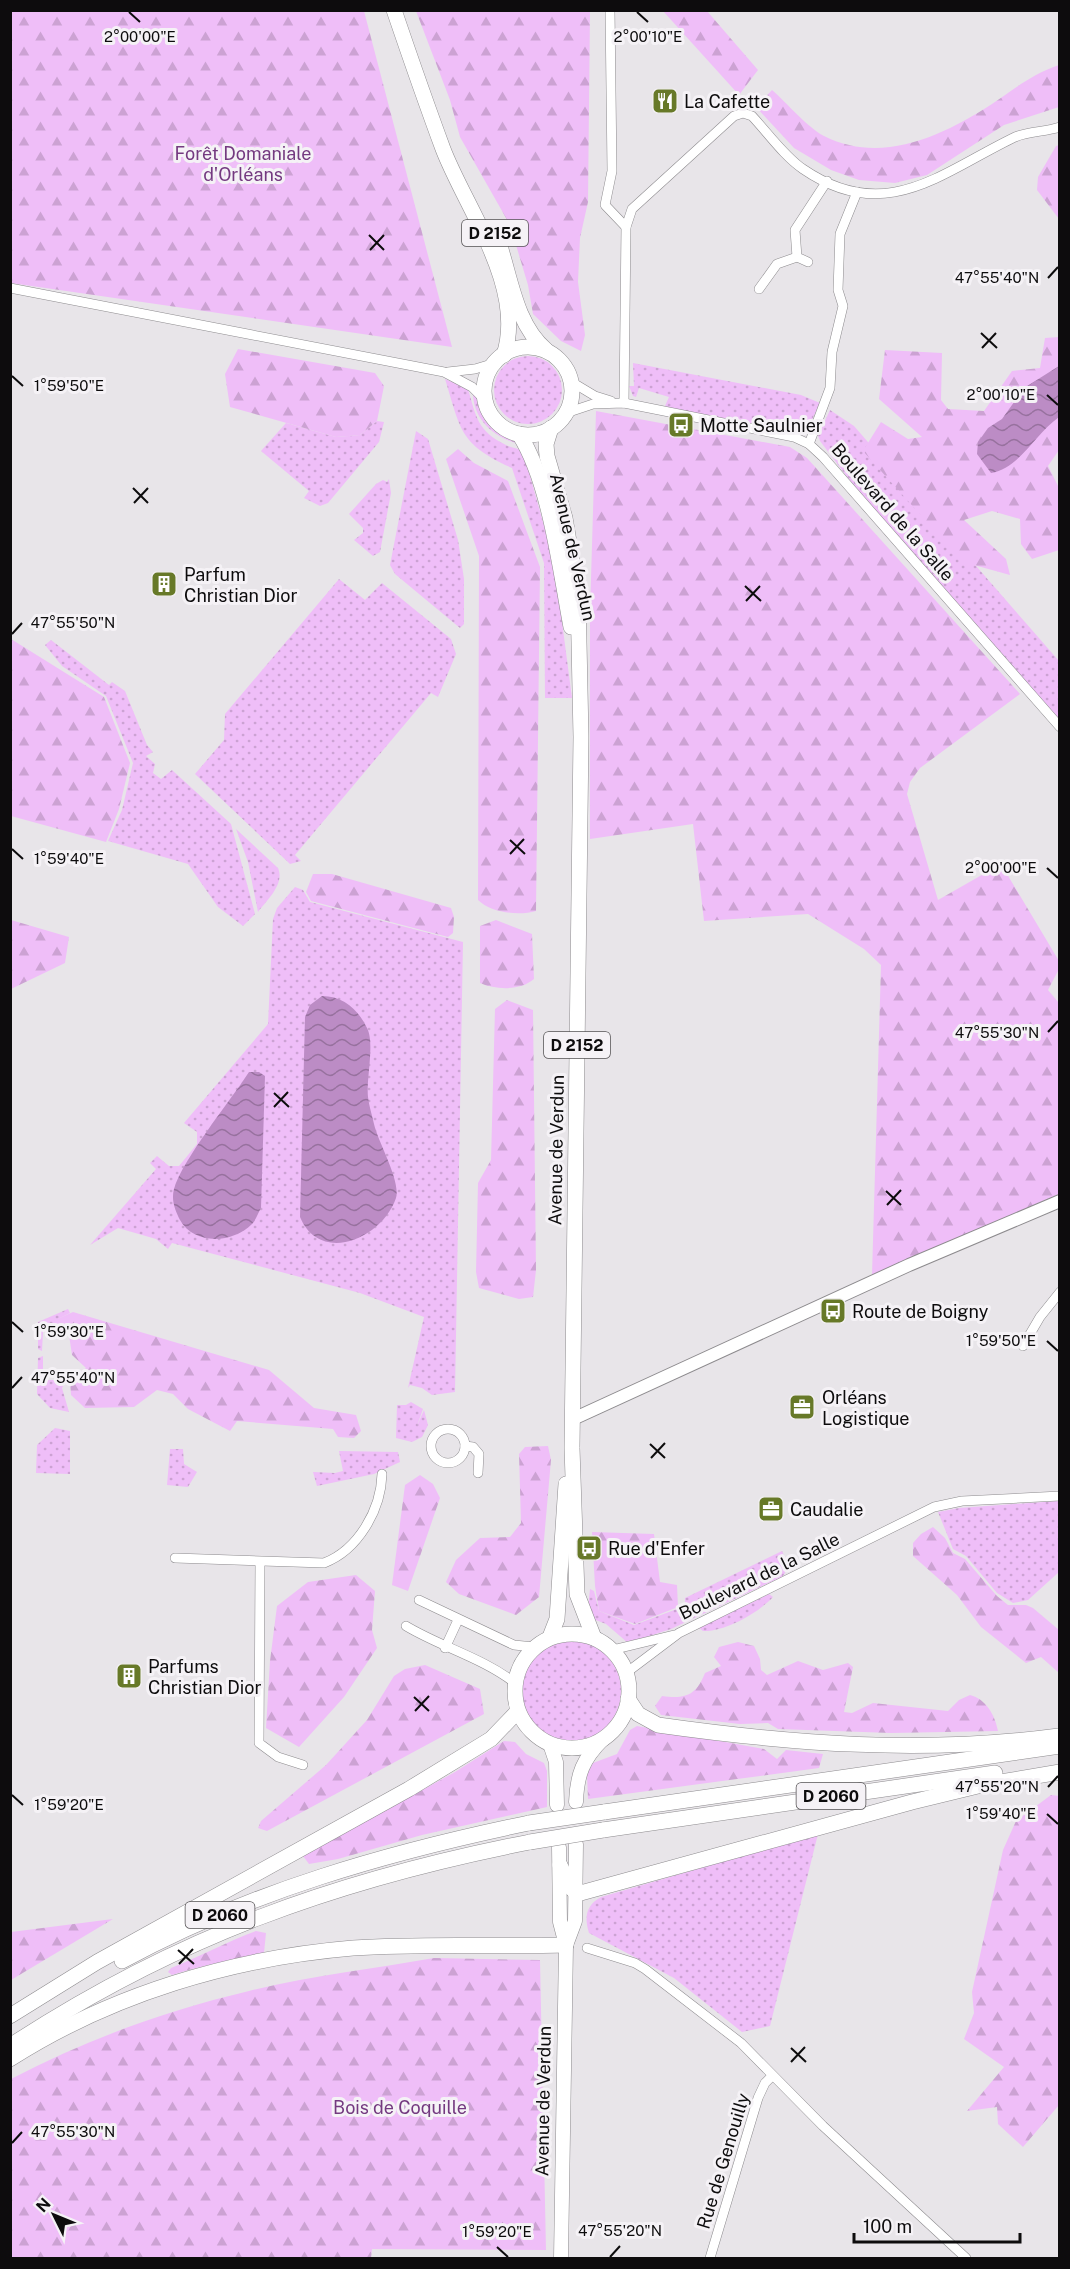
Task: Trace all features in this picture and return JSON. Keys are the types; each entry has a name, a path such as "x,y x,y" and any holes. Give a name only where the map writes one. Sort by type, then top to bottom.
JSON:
{"main road":[{"name":"D 2152","path":"394,10 444,150 489,243 502,285 509,337 500,359"},
{"name":"D 2152","path":"433,118 496,234 523,324 546,350"},
{"path":"532,347 546,350 557,357 567,370 573,388 566,413 551,428 530,435 508,431 496,422 489,412 485,400 485,379 500,359 514,349 532,347"},
{"name":"Avenue de Verdun","path":"551,428 546,444 565,518 578,595 581,737 572,1448 577,1594 594,1638"},
{"name":"Avenue de Verdun","path":"519,434 532,458 544,498 558,557 579,672"},
{"name":"Avenue de Verdun","path":"550,1637 557,1619 565,1491 572,1448"},
{"path":"576,1802 580,1768 588,1754 615,1728 628,1699 626,1673 612,1650 594,1638 574,1634 550,1637 534,1647 521,1664 515,1683 518,1712 530,1730 550,1744 570,1748 587,1746 603,1739"},
{"path":"628,1699 638,1714 658,1725 799,1743 905,1747 1059,1736"},
{"path":"10,2016 98,1962 408,1789 491,1739 518,1712"},
{"path":"550,1744 556,1762 557,1805"},
{"name":"D 2060","path":"10,2026 70,1989 138,1952 231,1910 366,1862 446,1840 530,1823 1059,1746"},
{"name":"D 2060","path":"10,2046 89,1997 165,1957 318,1894 410,1868 530,1842 603,1830 1059,1764"},
{"path":"560,1864 570,1887 577,1894 912,1802 982,1785 1059,1772"},
{"name":"Avenue de Verdun","path":"566,1944 575,1921 576,1844"},
{"name":"Avenue de Verdun","path":"559,1847 560,1922 566,1944 561,2259"},
{"path":"10,2059 78,2020 124,2001 244,1964 305,1953 355,1948 566,1944"}],"street":[{"path":"610,10 612,171 605,205 626,227"},
{"path":"624,403 626,227 637,203 725,123 743,113 752,117 802,168 841,188 857,192 891,193 926,184 1016,137 1059,128"},
{"path":"797,257 795,230 827,181"},
{"path":"809,444 830,388 832,352 843,306 838,290 840,234 857,192"},
{"path":"759,290 777,264 797,257 808,262"},
{"path":"10,288 444,372 475,369 500,359"},
{"path":"444,372 472,387 485,400"},
{"name":"Boulevard de la Salle","path":"570,381 595,396 613,402 774,431 809,444 823,457 1059,728"},
{"name":"Boulevard de la Salle","path":"566,413 613,402"},
{"path":"573,1419 909,1265 1059,1200"},
{"path":"1023,1346 1040,1317 1059,1292"},
{"path":"465,1446 472,1447 479,1454 478,1473"},
{"path":"175,1558 324,1563 340,1557 367,1526 382,1483 382,1474"},
{"name":"Boulevard de la Salle","path":"626,1673 679,1634 934,1508 962,1501 1059,1496"},
{"path":"260,1562 259,1743 278,1757 303,1765"},
{"path":"419,1600 514,1645 534,1647"},
{"path":"445,1648 458,1620"},
{"path":"406,1626 445,1648 500,1672 515,1683"},
{"name":"Boulevard de la Salle","path":"612,1650 679,1634"},
{"path":"587,1948 635,1963 664,1981 741,2043 772,2076 966,2259"},
{"name":"Rue de Genouilly","path":"710,2259 758,2098 765,2083 772,2076"}],"green space":[{"name":"Forêt Domaniale d'Orléans","path":"11,10 364,11 452,347 11,283"},
{"path":"416,11 590,11 588,202 580,238 578,282 585,335 581,351 561,341 533,314 528,285 510,225 460,137 450,100"},
{"path":"663,11 707,11 758,70 739,95"},
{"path":"1059,65 1059,107 1004,125 927,175 895,183 859,180 831,170 794,148 756,107 772,90 804,121 824,136 846,144 868,148 889,147 911,143 953,127 1032,77"},
{"path":"1059,145 1059,219 1037,190 1038,177 1056,146"},
{"path":"1059,337 1059,450 1048,466 1059,488 1059,550 1032,559 1021,544 1020,519 992,511 964,520 1006,559 1010,575 963,562 863,451 881,422 908,439 922,437 879,399 885,350 942,353 941,400 948,409 984,411 1012,371 1040,368 1045,338"},
{"path":"238,349 375,373 384,386 377,421 360,435 336,437 230,407 225,374"},
{"path":"528,356 541,359 552,366 559,377 562,390 559,403 552,414 541,421 528,424 515,421 504,414 497,403 494,390 497,377 504,366 515,359"},
{"path":"633,363 801,395 820,403 809,426 800,431 687,413 665,406 669,397 639,388 636,397 633,396 629,386 634,386"},
{"path":"445,379 468,389 479,422 489,434 508,446 523,451 554,561 572,698 545,698 544,563 512,468 481,451 465,434 459,423"},
{"path":"473,393 493,423 519,444 502,437 487,426 477,412"},
{"path":"830,410 854,426 1059,661 1059,719 851,482 820,441 818,436"},
{"path":"596,411 790,447 807,458 1020,694 920,768 910,782 907,794 938,900 1001,864 1059,961 1059,969 1048,990 1059,1003 1059,1194 872,1275 881,965 864,949 808,914 704,921 693,824 590,839 590,612"},
{"path":"377,421 384,422 379,442 328,503 320,506 304,498 309,491 261,451 286,423 336,437 360,435"},
{"path":"416,431 428,439 458,540 464,579 464,624 460,628 395,574 390,565"},
{"path":"458,449 474,463 508,481 540,567 536,911 514,913 498,911 478,900 479,556 446,459"},
{"path":"389,479 391,493 380,552 373,556 354,540 363,533 363,528 349,514 376,484 383,480 387,482"},
{"path":"339,579 365,600 382,583 451,639 456,654 438,697 431,693 295,855 301,861 290,864 195,774 224,740 225,714"},
{"path":"11,639 104,697 130,763 119,809 106,842 11,816"},
{"path":"51,640 109,685 112,682 125,691 147,745 153,752 146,756 155,764 153,773 161,779 172,770 231,824 255,914 243,926 218,907 188,864 108,841 122,810 133,763 106,696 62,666 45,645"},
{"path":"236,829 278,868 280,874 277,886 258,912 248,862"},
{"path":"313,874 332,874 451,908 454,917 453,933 448,937 311,901 306,892"},
{"path":"295,887 303,890 310,902 463,942 455,1392 432,1395 422,1388 410,1385 408,1388 424,1317 360,1293 172,1243 168,1249 156,1239 118,1228 90,1245 156,1169 150,1163 157,1156 169,1166 179,1166 197,1144 197,1132 184,1123 268,1024 273,919 277,908"},
{"path":"11,920 69,937 65,963 11,989"},
{"path":"496,920 532,934 534,979 522,986 493,987 480,983 480,926"},
{"path":"507,1000 533,1010 536,1270 533,1297 519,1299 479,1288 476,1272 478,1183 491,1160 495,1009"},
{"path":"68,1309 70,1313 56,1320 64,1329 62,1332 43,1332 42,1351 38,1349 38,1322"},
{"path":"73,1312 269,1370 314,1408 356,1415 361,1431 354,1438 338,1437 333,1429 237,1421 230,1431 188,1409 173,1394 157,1390 134,1407 85,1408 71,1395 70,1381 86,1368 72,1355 69,1335 55,1320"},
{"path":"43,1356 43,1380 63,1380 65,1382 62,1388 69,1412 50,1408 37,1394 38,1358"},
{"path":"411,1402 423,1409 417,1426 424,1410 428,1425 422,1437 412,1442 396,1438 397,1405 406,1405"},
{"path":"55,1428 70,1431 70,1474 36,1473 37,1445"},
{"path":"548,1446 551,1460 539,1597 516,1615 459,1594 446,1582 456,1560 480,1538 510,1537 521,1523 519,1454 525,1447"},
{"path":"170,1449 183,1449 184,1464 197,1472 188,1487 167,1485"},
{"path":"339,1451 398,1452 400,1462 374,1474 317,1486 313,1472 343,1471"},
{"path":"420,1475 433,1484 440,1498 408,1591 392,1585 405,1485"},
{"path":"1059,1501 1059,1572 1028,1600 1013,1603 997,1593 966,1556 953,1549 938,1512 959,1508"},
{"path":"933,1527 945,1538 953,1553 965,1559 997,1596 1008,1605 1026,1605 1033,1608 1059,1630 1059,1673 1041,1657 1026,1663 981,1627 957,1595 913,1556 913,1543 921,1534"},
{"path":"592,1532 654,1534 660,1582 677,1585 678,1607 635,1624 599,1611"},
{"path":"782,1551 789,1566 783,1576 671,1629 628,1643 606,1624 593,1619 588,1608 590,1589 594,1591 599,1611 634,1625 685,1606 685,1598"},
{"path":"356,1575 375,1591 372,1630 377,1648 344,1697 299,1747 266,1728 270,1661 277,1606 308,1582"},
{"path":"769,1594 773,1597 767,1603 731,1625 703,1631 699,1628"},
{"path":"570,1640 589,1644 606,1655 617,1672 621,1691 617,1710 606,1727 589,1738 570,1742 551,1738 534,1727 523,1710 519,1691 523,1672 534,1655 551,1644"},
{"path":"738,1642 754,1646 760,1659 761,1670 767,1675 798,1661 823,1670 848,1663 853,1667 844,1712 852,1713 873,1703 948,1711 959,1700 970,1695 981,1700 989,1708 998,1731 891,1733 778,1729 768,1723 740,1724 661,1715 655,1706 662,1696 677,1697 694,1691 705,1673 721,1666 714,1657 719,1647"},
{"path":"425,1665 480,1689 484,1714 267,1831 258,1828 261,1821 326,1765 367,1720 394,1676 405,1669"},
{"path":"637,1726 764,1749 777,1759 786,1750 823,1754 819,1768 588,1799 587,1774 593,1763 617,1754 630,1730"},
{"path":"504,1741 515,1742 526,1754 544,1763 547,1771 547,1807 422,1835 338,1859 309,1864 303,1856 455,1772"},
{"path":"1051,1795 1060,1796 1059,2105 1023,2147 998,2124 997,2107 967,2111 1004,2067 964,2039 974,2013 972,1992 1003,1850 1016,1821"},
{"path":"818,1834 770,2026 742,2032 674,1978 589,1933 587,1922 589,1908 601,1897"},
{"path":"113,1919 11,1980 11,1932"},
{"path":"256,1931 266,1933 264,1953 172,1975 168,1972 171,1968"},
{"name":"Bois de Coquille","path":"434,1958 540,1960 546,2250 372,2249 371,2258 11,2258 11,2079 98,2039 157,2017 218,1999 295,1981"}],"water":[{"path":"1059,366 1059,417 1011,464 991,473 977,454 978,442 988,428 1002,419 1024,388"},
{"path":"322,996 337,998 349,1005 367,1028 370,1043 368,1100 376,1132 397,1191 389,1213 378,1225 365,1235 350,1241 335,1243 321,1240 309,1232 300,1217 305,1017 310,1005"},
{"path":"249,1072 259,1072 265,1076 261,1208 253,1222 244,1231 224,1238 204,1238 186,1228 180,1220 174,1205 174,1189 196,1147"}],"place":[{"name":"La Cafette","path":"665,101"},
{"name":"Motte Saulnier","path":"681,425"},
{"name":"Parfum Christian Dior","path":"164,584"},
{"name":"Route de Boigny","path":"833,1311"},
{"name":"Orléans Logistique","path":"802,1407"},
{"name":"Caudalie","path":"771,1509"},
{"name":"Rue d'Enfer","path":"589,1548"},
{"name":"Parfums Christian Dior","path":"129,1676"}]}
